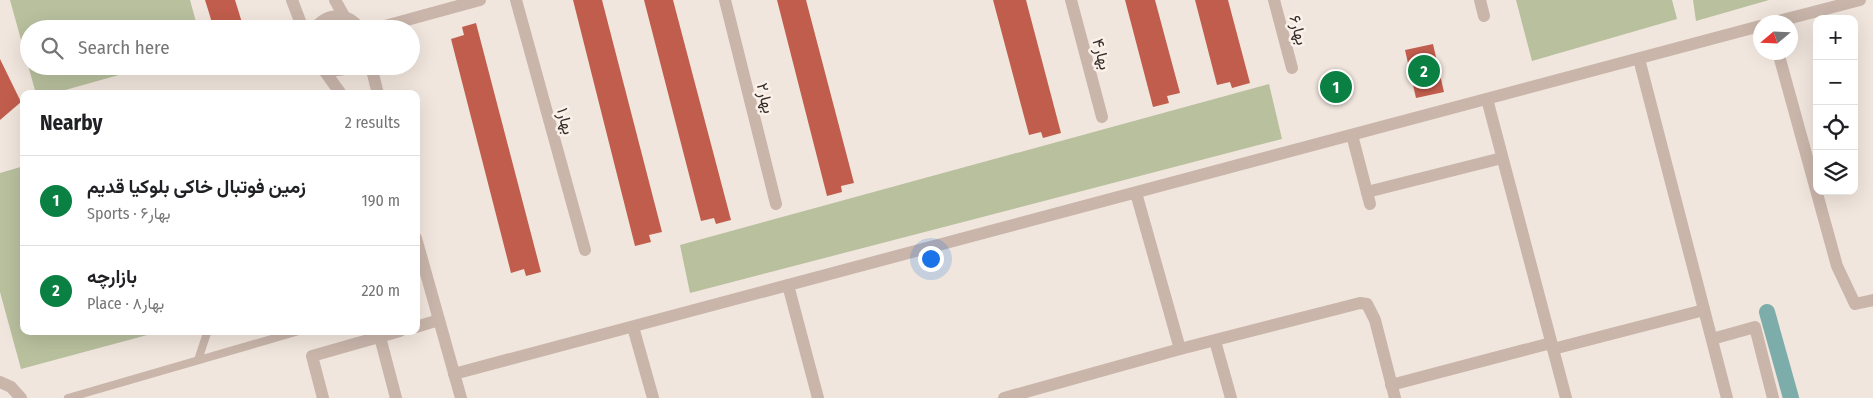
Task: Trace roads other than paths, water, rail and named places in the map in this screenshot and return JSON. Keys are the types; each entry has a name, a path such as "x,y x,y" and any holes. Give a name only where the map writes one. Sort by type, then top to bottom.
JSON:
{"street":[{"path":"292,0 300,20"},
{"path":"335,0 344,16"},
{"path":"407,20 480,0"},
{"name":"بهار۱","path":"516,0 585,250"},
{"name":"بهار۲","path":"725,0 776,204"},
{"name":"بهار۴","path":"1071,0 1102,117"},
{"name":"بهار۶","path":"1274,0 1292,68"},
{"path":"1480,0 1484,16"},
{"path":"1798,16 1860,0"},
{"path":"322,20 332,16 344,16 351,20"},
{"path":"454,374 1753,28"},
{"path":"1639,59 1727,398"},
{"path":"1780,60 1837,266 1855,304 1873,300"},
{"path":"328,75 338,90"},
{"path":"373,75 377,90"},
{"path":"1487,99 1566,398"},
{"path":"1352,135 1368,198 1502,158"},
{"path":"1136,192 1180,349"},
{"path":"420,252 461,398"},
{"path":"788,285 818,398"},
{"path":"1004,398 1180,349 1360,303 1367,304 1375,320 1395,398"},
{"path":"1391,385 1704,310"},
{"path":"420,326 439,320"},
{"path":"633,327 653,398"},
{"path":"1712,339 1755,327 1773,398"},
{"path":"323,398 312,356 387,335"},
{"path":"380,337 396,398"},
{"path":"1215,341 1231,398"},
{"path":"0,382 11,387 21,398"}],"lane":[{"path":"198,360 206,335"},
{"path":"68,398 284,335"}],"waterway":[{"path":"1767,312 1791,398"}],"place":[{"name":"بازارچه","path":"1424,71"},
{"name":"زمین فوتبال خاکی بلوکیا قدیم","path":"1336,87"}]}
